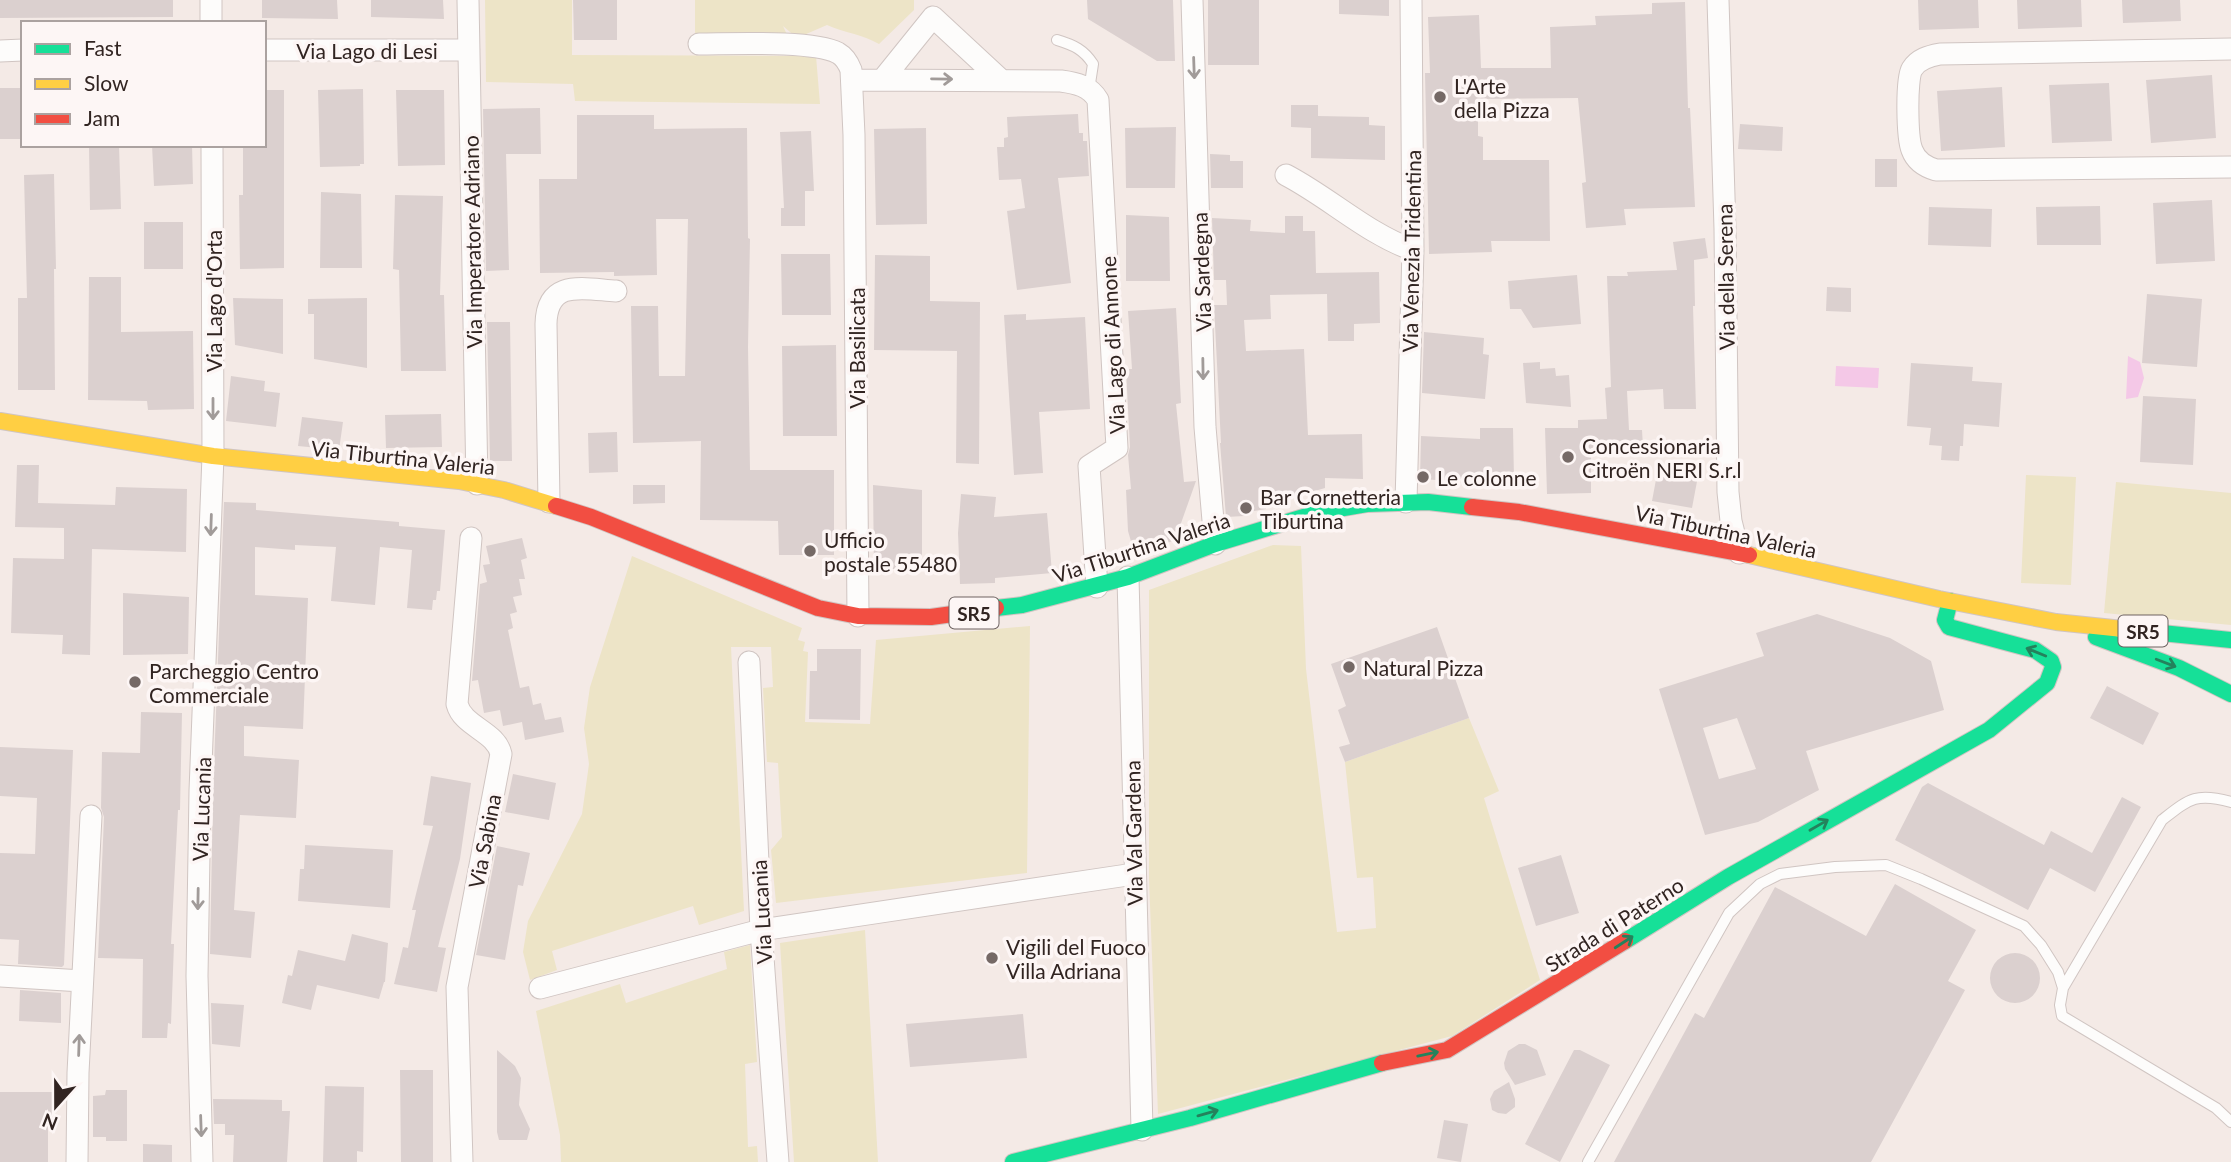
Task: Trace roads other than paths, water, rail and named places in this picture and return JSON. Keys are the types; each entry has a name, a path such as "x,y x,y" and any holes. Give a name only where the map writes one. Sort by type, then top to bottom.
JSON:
{"main road":[{"name":"Via Tiburtina Valeria","path":"0,421 213,456 477,484 549,502 818,608 858,615 931,617 988,611 1097,587 1215,544 1320,512 1367,504 1449,503 1519,512 1740,553 2056,622 2195,662 2231,694"},
{"name":"Strada di Paterno","path":"1013,1162 1190,1118 1373,1065 1447,1050 1541,995 1728,877 1989,730 2045,686 2052,673 2053,664 2048,657 2035,650 1949,627 1945,620 1950,601"},
{"name":"Via Tiburtina Valeria","path":"2056,622 2231,640"},
{"path":"2195,662 2210,638"}],"street":[{"path":"211,0 211,21"},
{"name":"Via Imperatore Adriano","path":"468,0 477,484"},
{"name":"Via Sardegna","path":"1192,0 1204,412 1215,544"},
{"name":"Via Venezia Tridentina","path":"1406,502 1413,250 1410,0"},
{"name":"Via della Serena","path":"1718,0 1725,229 1728,492 1731,521 1740,553"},
{"path":"883,79 933,8 1001,80"},
{"path":"699,44 800,46 830,50 841,54 848,61 853,80 1067,82 1090,90"},
{"path":"2231,49 1940,54 1922,60 1913,67 1908,91 1911,148 1921,163 1936,170 2231,167"},
{"path":"0,51 21,50"},
{"name":"Via Lago di Lesi","path":"266,50 469,50"},
{"name":"Via Basilicata","path":"853,80 858,615"},
{"name":"Via Lago di Annone","path":"1090,90 1098,100 1100,112 1117,448 1089,466 1097,587"},
{"name":"Via Lago d'Orta","path":"212,147 213,456"},
{"path":"1286,175 1327,198 1375,233 1413,250"},
{"path":"549,502 546,324 549,304 557,293 569,289 616,291"},
{"name":"Via Lucania","path":"202,1162 197,976 201,680 213,456"},
{"name":"Via Sabina","path":"462,1162 457,987 501,754 497,744 464,718 457,704 471,538"},
{"name":"Via Val Gardena","path":"1128,577 1142,1130"},
{"name":"Via Lucania","path":"749,662 761,930 778,1162"},
{"path":"77,1162 82,981 91,816"},
{"path":"540,988 761,930 1134,874"},
{"path":"0,976 82,981"}],"lane":[{"path":"1057,40 1073,44 1086,53 1093,64 1090,90"},
{"path":"2231,802 2209,797 2188,800 2162,820 2063,988 2060,1006 2062,1016 2216,1108 2231,1122"},
{"path":"1588,1162 1729,913 1760,884 1780,874 1835,867 1886,865 1921,878 2024,926 2041,945 2058,972 2063,988"}],"place":[{"name":"L'Arte della Pizza","path":"1440,97"},
{"name":"Concessionaria Citroën NERI S.r.l","path":"1568,457"},
{"name":"Le colonne","path":"1423,477"},
{"name":"Bar Cornetteria Tiburtina","path":"1246,508"},
{"name":"Ufficio postale 55480","path":"810,551"},
{"name":"Natural Pizza","path":"1349,667"},
{"name":"Parcheggio Centro Commerciale","path":"135,682"},
{"name":"Vigili del Fuoco Villa Adriana","path":"992,958"}]}
